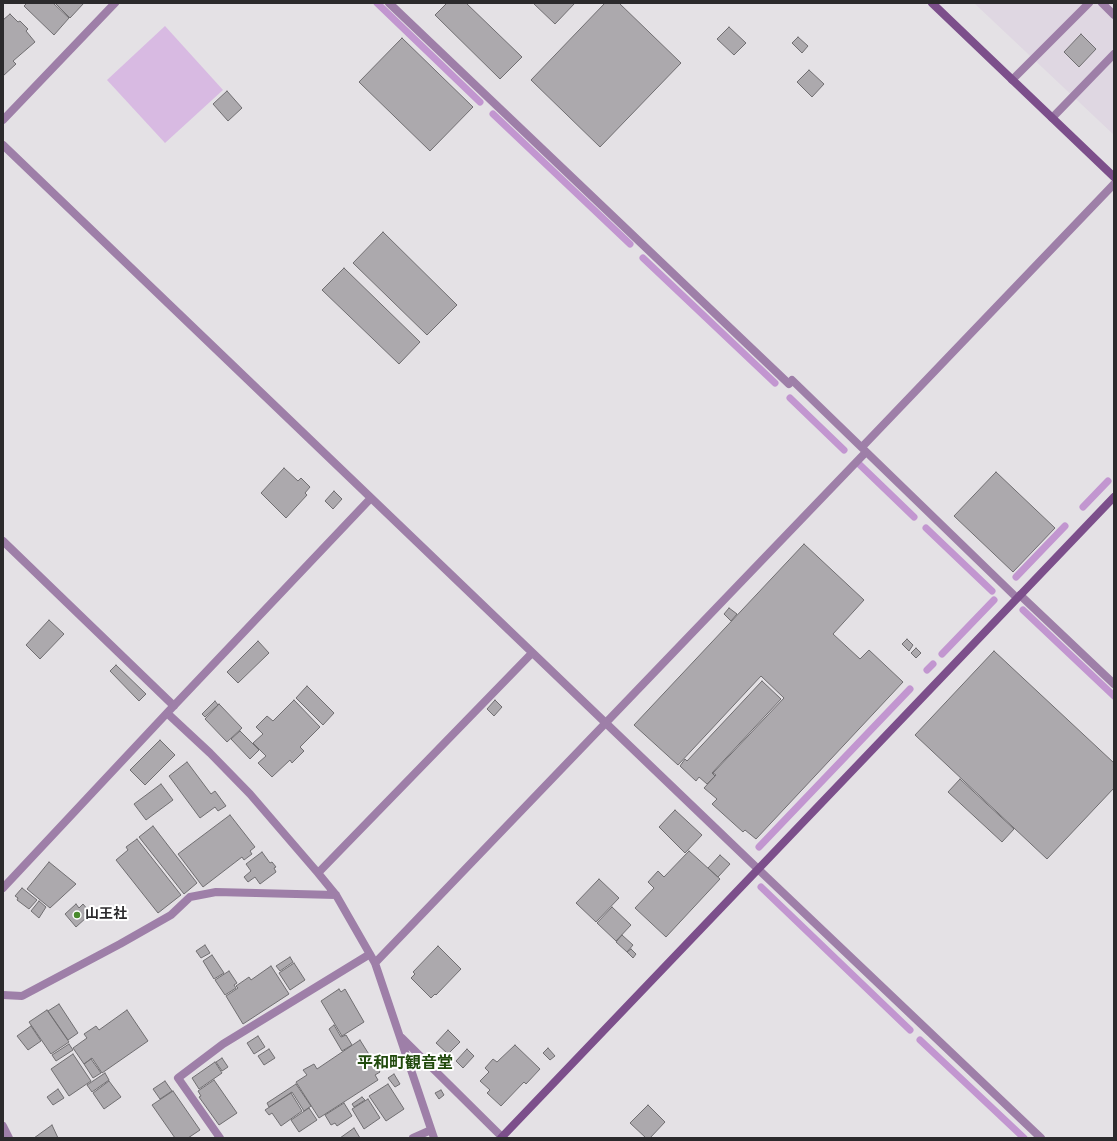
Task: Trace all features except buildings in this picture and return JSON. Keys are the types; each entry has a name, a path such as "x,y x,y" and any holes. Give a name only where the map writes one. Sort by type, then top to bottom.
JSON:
{"street":[{"path":"3,120 115,3"},
{"path":"390,3 791,382 1114,684"},
{"path":"932,3 1114,177"},
{"path":"1012,80 1089,3"},
{"path":"1102,3 1114,15"},
{"path":"1052,118 1114,54"},
{"path":"3,145 758,870 1041,1138"},
{"path":"375,963 864,450 1114,184"},
{"path":"400,1036 501,1138 1114,497"},
{"path":"3,888 371,498"},
{"path":"3,541 174,706"},
{"path":"318,873 532,653"},
{"path":"167,713 210,753 250,794 336,895 375,963 433,1134 413,1138"},
{"path":"3,995 22,996 171,915 190,897 216,892 336,895"},
{"path":"220,1138 178,1078 223,1044 370,954"},
{"path":"3,1126 9,1138"}],"shaded area":[{"path":"974,3 1114,3 1114,135"},
{"path":"165,26 223,90 165,143 107,80"}],"waterway":[{"path":"377,3 480,102"},
{"path":"493,114 630,244"},
{"path":"643,258 775,383"},
{"path":"790,398 844,450"},
{"path":"859,464 914,517"},
{"path":"1083,507 1108,481"},
{"path":"1016,577 1065,526"},
{"path":"926,528 992,591"},
{"path":"942,654 994,600"},
{"path":"1023,610 1114,696"},
{"path":"927,670 933,664"},
{"path":"759,847 910,689"},
{"path":"761,887 910,1030"},
{"path":"920,1040 1024,1138"}],"place":[{"name":"山王社","path":"77,915"}],"district":[{"name":"平和町観音堂","path":"405,1064"}]}
